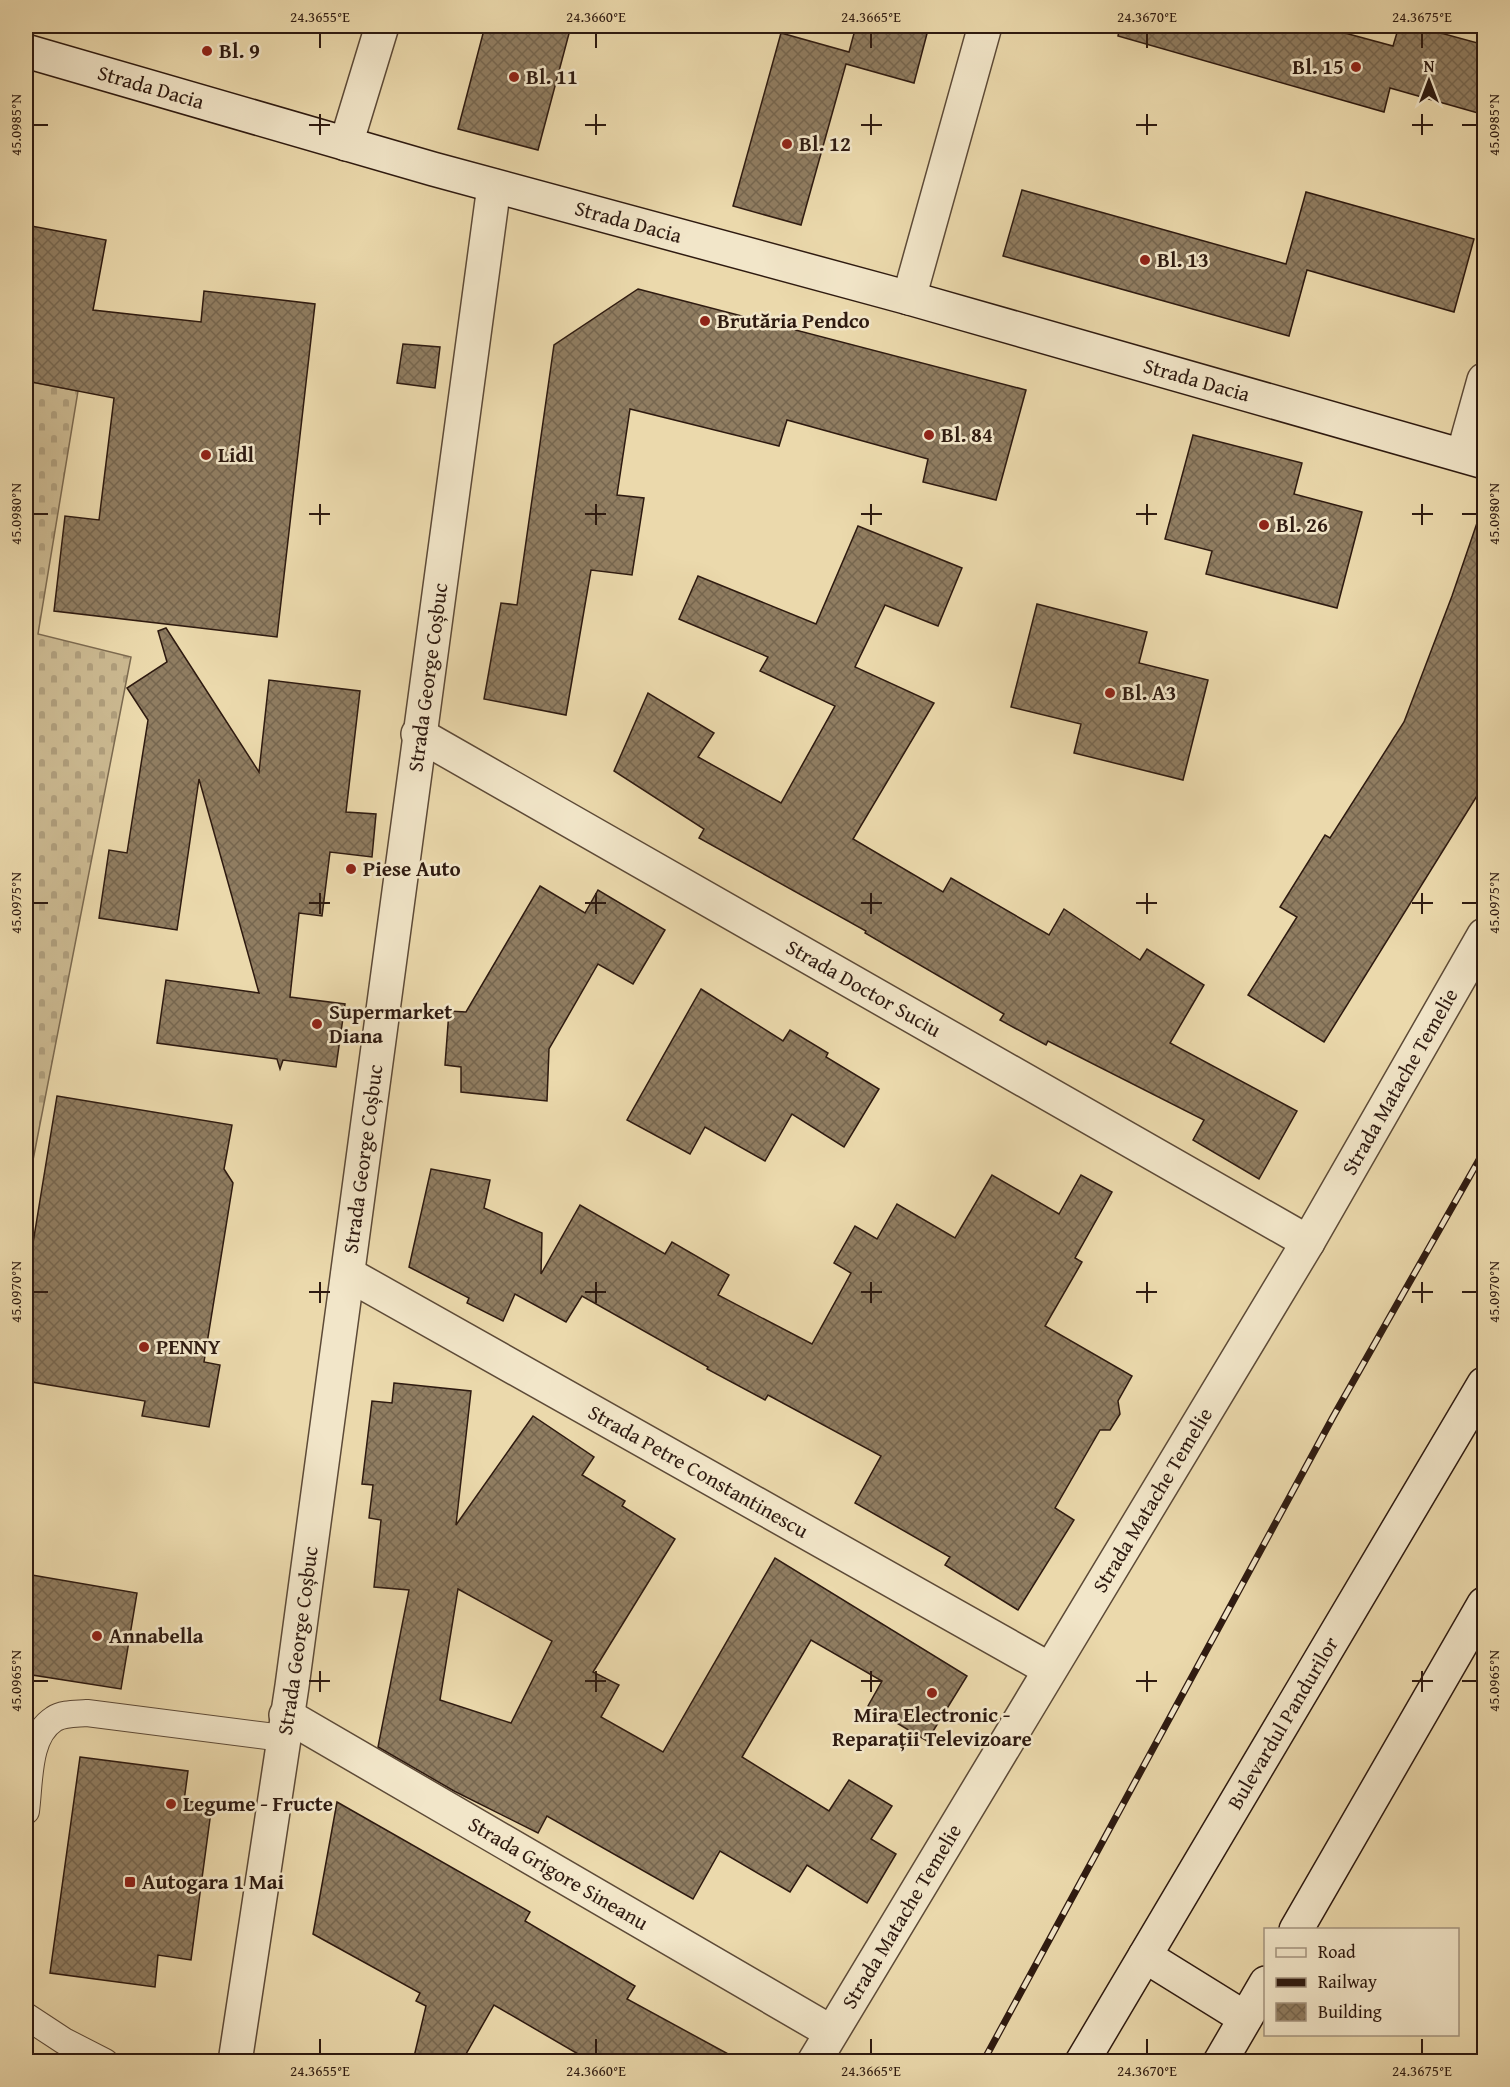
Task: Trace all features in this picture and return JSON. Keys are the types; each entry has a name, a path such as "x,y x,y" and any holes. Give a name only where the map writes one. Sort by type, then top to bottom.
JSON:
{"street":[{"path":"346,144 382,26"},
{"path":"909,298 985,26"},
{"name":"Strada Dacia","path":"26,51 494,186 909,298 1474,459"},
{"name":"Strada George Coșbuc","path":"235,2061 285,1727 348,1274 418,734 494,186"},
{"path":"1474,459 1485,380"},
{"name":"Strada Doctor Suciu","path":"418,734 1308,1242"},
{"name":"Strada Matache Temelie","path":"814,2061 1308,1242 1485,935"},
{"name":"Strada Petre Constantinescu","path":"348,1274 1049,1669"},
{"name":"Bulevardul Pandurilor","path":"1082,2061 1485,1384"},
{"path":"1297,1928 1485,1604"},
{"name":"Strada Grigore Sineanu","path":"285,1727 831,2032"},
{"path":"1144,1956 1245,2018"},
{"path":"1220,2061 1264,1986"}],"lane":[{"path":"26,1811 35,1744 42,1730 55,1718 87,1713 285,1727"},
{"path":"26,2016 64,2041 105,2061"}],"green space":[{"path":"26,381 78,391 38,634 131,657 26,1196"}],"building":[{"name":"Bl. 11","path":"485,26 571,26 538,150 458,129"},
{"name":"Bl. 12","path":"856,26 929,26 914,83 846,64 801,225 733,206 781,33 849,52"},
{"name":"Bl. 15","path":"1120,26 1319,26 1393,46 1399,26 1415,26 1485,45 1485,115 1390,88 1384,112 1118,36"},
{"name":"Bl. 13","path":"1022,190 1286,264 1306,192 1474,239 1454,312 1307,270 1289,336 1003,256"},
{"path":"26,225 106,240 93,310 201,322 204,291 315,304 277,637 54,611 65,516 99,520 114,398 26,381"},
{"name":"Bl. 84","path":"638,289 1026,390 996,500 923,482 928,459 787,420 779,446 630,409 617,495 644,498 632,575 591,570 566,715 484,699 501,603 517,605 554,345"},
{"path":"403,344 440,347 435,388 397,383"},
{"name":"Bl. 26","path":"1193,435 1302,463 1294,494 1362,512 1337,608 1206,574 1212,551 1165,539"},
{"path":"1478,520 1485,521 1485,783 1324,1042 1248,995 1297,917 1280,907 1325,835 1330,838 1404,722"},
{"path":"858,526 962,568 938,626 885,605 855,667 934,703 853,839 943,892 951,878 1049,935 1064,909 1140,960 1147,949 1204,985 1170,1043 1297,1111 1259,1179 1193,1140 1204,1120 1048,1041 1046,1045 1000,1020 1004,1014 865,933 866,931 699,838 704,829 614,771 648,693 714,733 698,757 781,803 835,706 760,671 768,657 679,619 698,576 816,624"},
{"name":"Bl. A3","path":"1037,604 1147,632 1139,663 1208,680 1183,780 1074,753 1081,724 1011,707"},
{"path":"166,628 259,772 269,680 360,691 346,812 376,814 372,857 330,852 322,916 299,913 290,997 345,1004 336,1067 283,1060 280,1069 277,1059 157,1043 166,980 259,993 199,779 177,930 99,918 109,850 127,853 148,720 127,688 167,662 158,631"},
{"path":"540,886 585,913 598,890 665,930 633,984 598,964 549,1049 547,1101 461,1092 461,1067 445,1065 449,1011 466,1012"},
{"path":"701,989 783,1041 790,1030 828,1053 826,1057 879,1089 844,1147 792,1114 765,1161 705,1127 690,1154 627,1120"},
{"path":"57,1096 232,1125 224,1169 233,1183 204,1362 220,1365 209,1427 142,1416 145,1401 26,1381 26,1286"},
{"path":"431,1169 490,1180 484,1208 542,1233 541,1274 580,1205 665,1254 672,1242 729,1275 718,1295 812,1344 851,1273 834,1263 855,1226 877,1239 897,1204 955,1238 992,1175 1059,1214 1081,1175 1112,1192 1075,1258 1082,1262 1045,1326 1132,1376 1118,1401 1120,1414 1110,1430 1100,1430 1055,1508 1074,1520 1018,1610 945,1565 950,1557 855,1503 881,1456 768,1395 765,1400 707,1369 708,1367 582,1296 566,1322 515,1294 503,1321 467,1303 469,1298 409,1267"},
{"path":"394,1383 471,1391 456,1525 533,1416 594,1457 582,1475 625,1501 622,1506 675,1539 593,1672 619,1685 601,1717 663,1752 775,1558 967,1676 927,1741 868,1706 882,1681 811,1640 742,1757 829,1811 849,1780 892,1806 871,1839 896,1854 867,1903 807,1865 790,1892 720,1851 693,1899 547,1816 538,1833 454,1791 378,1747 409,1590 374,1587 381,1520 369,1518 373,1485 362,1484 372,1401 392,1403","holes":["458,1589 552,1641 511,1723 440,1700"]},
{"path":"26,1574 137,1593 121,1689 26,1674"},
{"path":"80,1757 188,1771 184,1801 212,1804 191,1960 158,1955 155,1987 50,1973"},
{"path":"337,1802 530,1912 525,1921 635,1986 627,1999 741,2061 590,2061 494,2005 462,2061 413,2061 426,2006 416,2001 420,1993 313,1934"}],"railway":[{"path":"983,2062 1333,1417 1484,1151"}],"place":[{"name":"Bl. 9","path":"207,51"},
{"name":"Bl. 15","path":"1356,67"},
{"name":"Bl. 11","path":"514,77"},
{"name":"Bl. 12","path":"787,144"},
{"name":"Bl. 13","path":"1145,260"},
{"name":"Brutăria Pendco","path":"705,321"},
{"name":"Bl. 84","path":"929,435"},
{"name":"Lidl","path":"206,455"},
{"name":"Bl. 26","path":"1264,525"},
{"name":"Bl. A3","path":"1110,693"},
{"name":"Piese Auto","path":"351,869"},
{"name":"Supermarket Diana","path":"317,1024"},
{"name":"PENNY","path":"144,1347"},
{"name":"Annabella","path":"97,1636"},
{"name":"Mira Electronic - Reparații Televizoare","path":"932,1693"},
{"name":"Legume - Fructe","path":"171,1804"},
{"name":"Autogara 1 Mai","path":"130,1882"}]}
